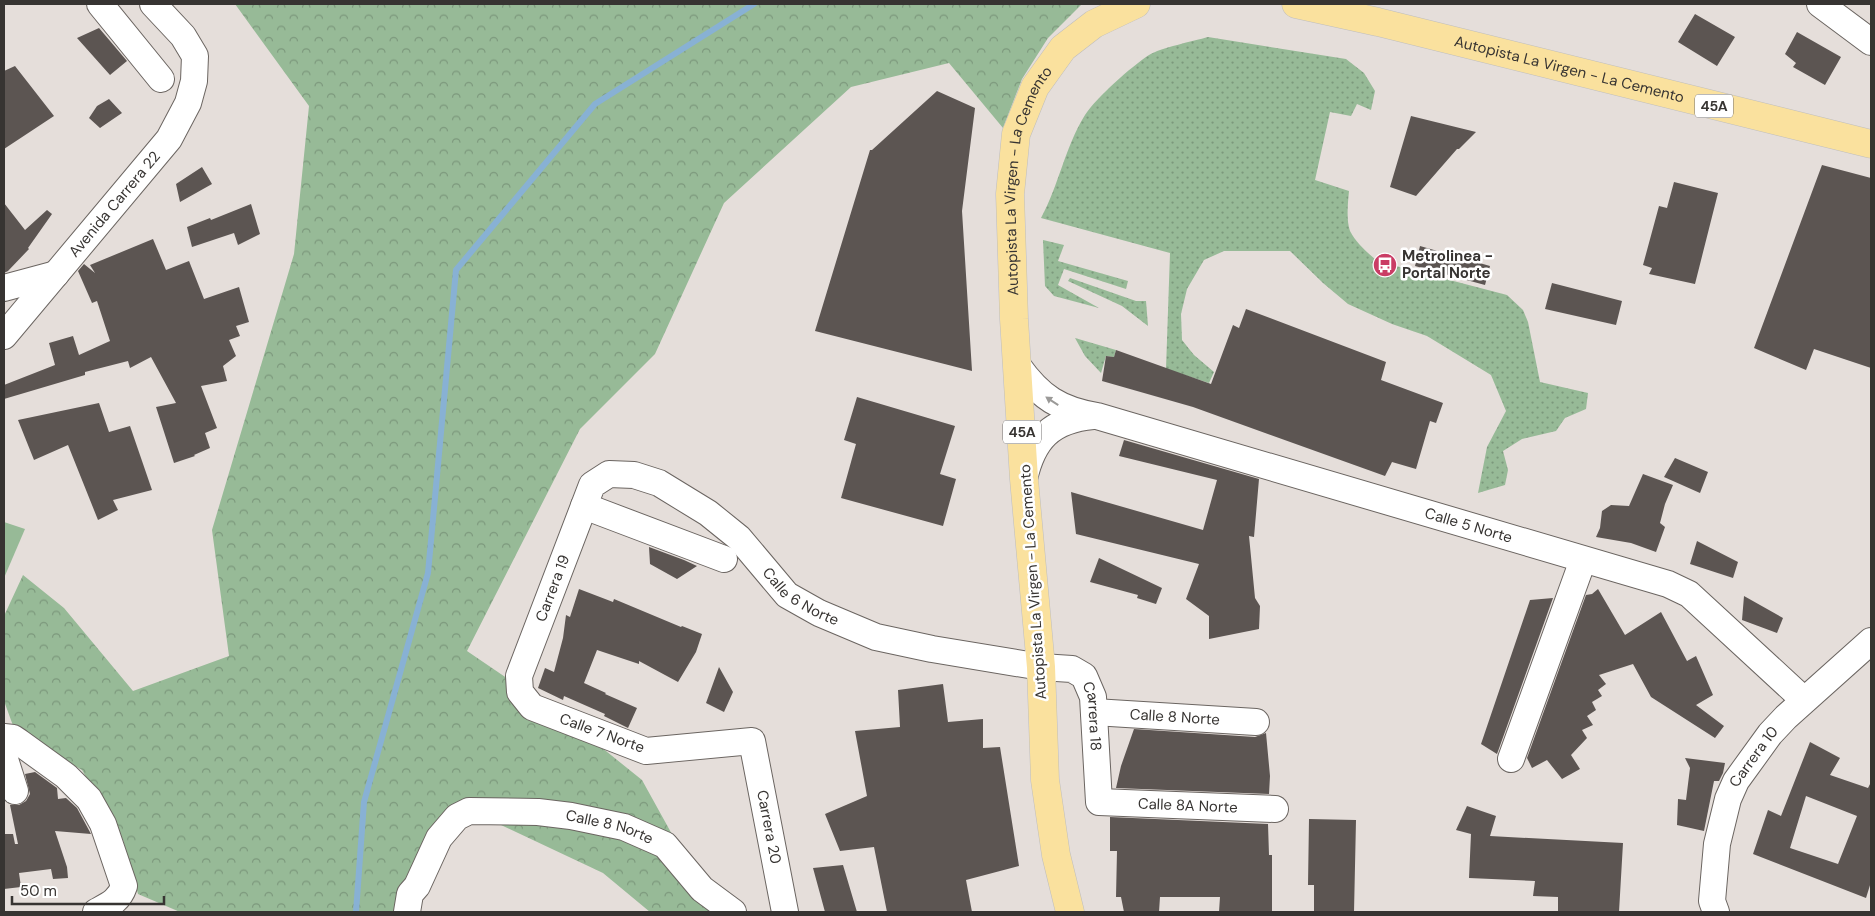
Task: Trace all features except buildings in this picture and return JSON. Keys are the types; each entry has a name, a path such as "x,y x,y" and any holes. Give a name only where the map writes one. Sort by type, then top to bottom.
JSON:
{"main road":[{"name":"Autopista La Virgen - La Cemento","path":"1070,912 1056,855 1045,780 1041,667 1024,479 1014,319 1010,194 1016,134 1035,87 1063,48 1094,24 1136,4"},
{"name":"Autopista La Virgen - La Cemento","path":"1296,4 1360,18 1871,144"}],"street":[{"path":"100,4 161,80"},
{"name":"Avenida Carrera 22","path":"4,336 169,139 188,103 194,81 195,56 183,36 153,4"},
{"path":"1820,4 1871,42"},
{"path":"4,288 56,274"},
{"name":"Calle 5 Norte","path":"1018,366 1043,395 1060,406 1078,413 1097,416 1668,584 1689,594 1804,700"},
{"name":"Calle 5 Norte","path":"1024,479 1029,458 1040,440 1056,426 1076,418 1097,416"},
{"name":"Calle 6 Norte","path":"588,495 610,474 634,475 659,483 708,513 739,538 787,595 819,613 876,637 932,649 1041,667"},
{"path":"588,495 724,559"},
{"name":"Carrera 19","path":"520,692 519,676 588,495"},
{"path":"1511,759 1583,560"},
{"name":"Carrera 10","path":"1716,912 1712,901 1717,844 1728,799 1736,781 1770,734 1804,700 1871,641"},
{"name":"Carrera 18","path":"1041,667 1072,669 1084,676 1093,697 1100,802"},
{"name":"Calle 7 Norte","path":"520,692 532,707 646,751 752,741"},
{"name":"Calle 8 Norte","path":"1094,712 1256,722"},
{"path":"4,737 13,738 66,776 89,799 103,824 124,886 121,895 114,902 96,912"},
{"name":"Carrera 20","path":"752,741 785,912"},
{"path":"4,756 15,791"},
{"name":"Calle 8A Norte","path":"1100,802 1275,809"},
{"name":"Calle 8 Norte","path":"407,912 410,894 417,886 439,838 457,817 469,810 538,812 571,816 624,827 664,845 702,889 733,912"}],"green space":[{"path":"235,4 1082,4 1048,38 1022,79 1003,128 949,63 851,87 724,203 655,354 580,429 467,651 560,714 642,780 715,912 650,912 603,873 465,808 406,912 180,912 138,894 123,840 82,770 15,731 4,701 4,616 23,575 64,608 133,691 229,656 212,530 294,254 309,106"},
{"path":"1208,37 1346,59 1364,73 1375,91 1371,110 1357,104 1351,116 1330,112 1315,180 1349,191 1348,222 1350,231 1362,248 1377,261 1507,295 1523,310 1528,322 1540,382 1588,393 1586,409 1565,418 1556,431 1522,439 1503,451 1508,470 1505,485 1478,493 1487,447 1506,411 1491,375 1427,336 1392,324 1348,304 1290,251 1224,251 1204,260 1187,289 1181,314 1182,340 1194,355 1214,372 1209,383 1166,369 1170,253 1041,218 1078,127 1097,100 1124,74 1154,52"},
{"path":"1043,240 1064,245 1058,261 1128,281 1126,289 1064,269 1058,285 1099,308 1054,296 1045,286"},
{"path":"1070,278 1136,301 1146,301 1148,326 1122,306 1068,281"},
{"path":"1075,338 1116,350 1114,357 1106,356 1101,373 1085,356"},
{"path":"4,522 25,529 4,578"}],"waterway":[{"path":"356,912 364,802 428,573 456,270 595,104 754,4"}],"place":[{"name":"Metrolinea - Portal Norte","path":"1385,265"}]}
